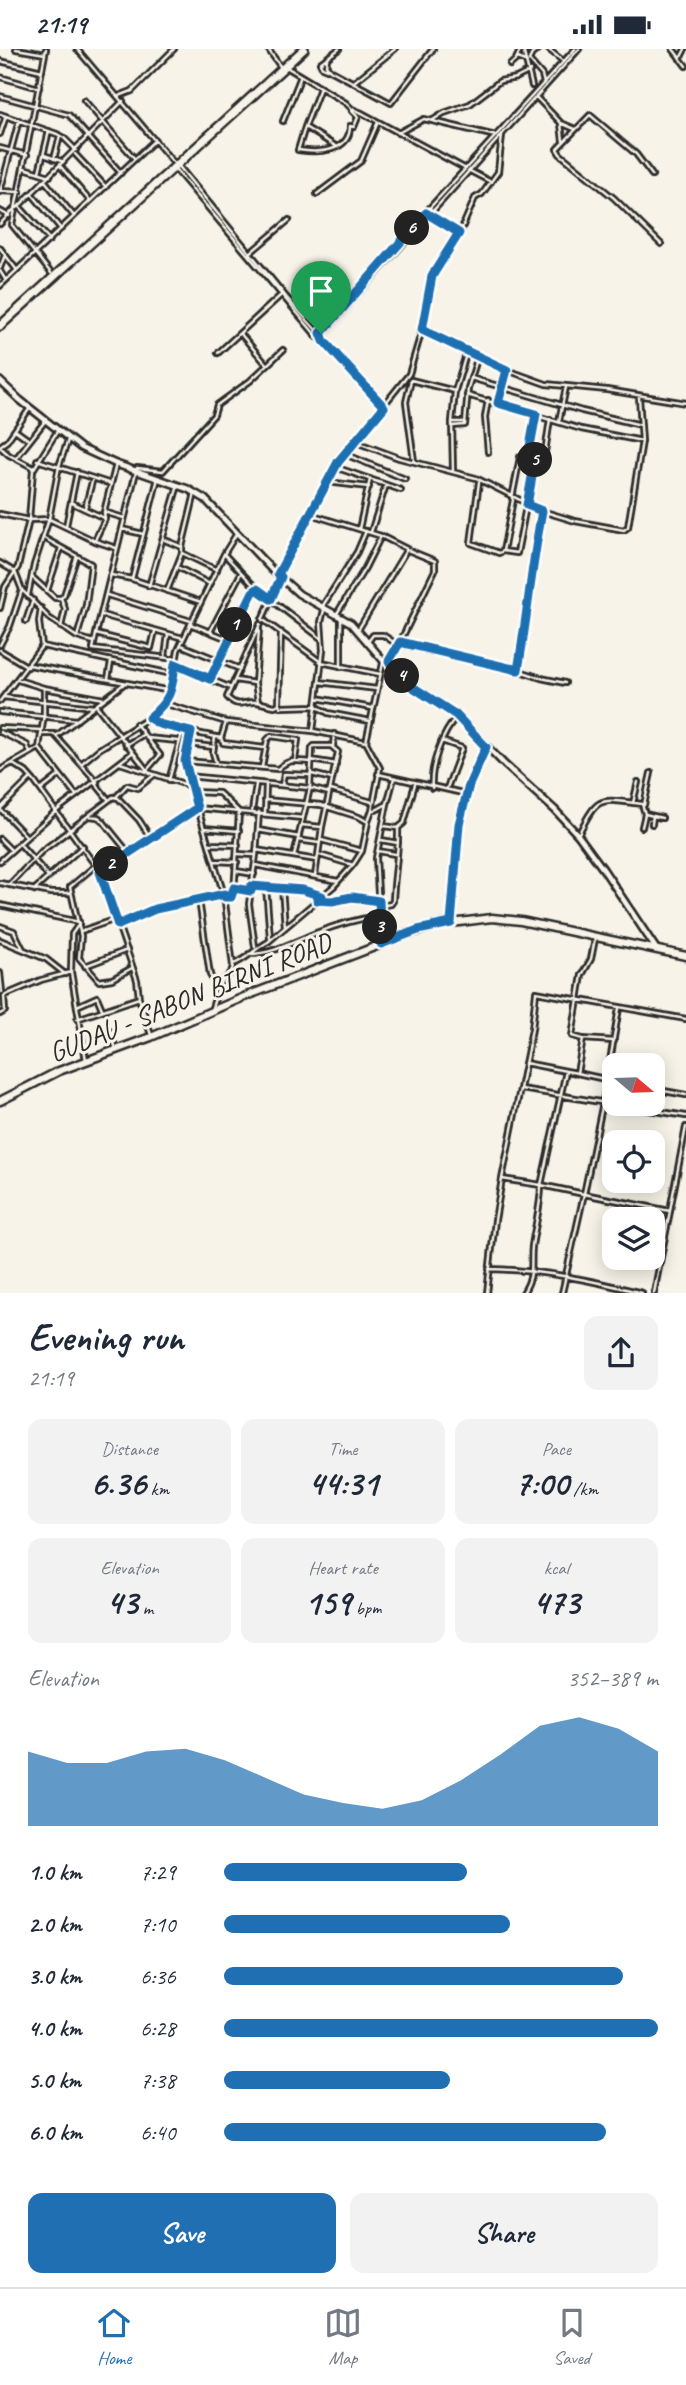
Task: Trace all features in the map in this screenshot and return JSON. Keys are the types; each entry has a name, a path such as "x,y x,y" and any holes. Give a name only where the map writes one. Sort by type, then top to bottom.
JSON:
{"highway":[{"path":"283,66 298,49"},
{"path":"0,326 303,49"},
{"path":"0,320 175,164"}],"main road":[{"name":"GUDAU - SABON BIRNI ROAD","path":"0,1101 45,1077 211,1011 418,930 451,923 492,918 509,919 686,956"}],"street":[{"path":"16,49 45,51 18,206 12,225 51,273"},
{"path":"77,49 324,341 384,407"},
{"path":"118,96 132,91 174,49"},
{"path":"268,49 283,66 352,109 491,182"},
{"path":"338,49 320,65 391,103 433,49"},
{"path":"354,83 395,49"},
{"path":"510,65 522,49 542,75 544,83"},
{"path":"531,49 529,61 532,86"},
{"path":"531,49 532,54"},
{"path":"529,61 532,54 539,49"},
{"path":"548,49 564,61"},
{"path":"468,170 577,49"},
{"path":"319,333 502,135 577,49"},
{"path":"673,49 686,66"},
{"path":"680,59 685,49"},
{"path":"516,59 529,61"},
{"path":"0,61 42,71"},
{"path":"433,120 470,104 500,81 516,78 530,71"},
{"path":"283,121 300,76"},
{"path":"0,77 39,88"},
{"path":"320,88 299,151 326,152 337,147 350,132 350,126 354,127 358,117 346,103"},
{"path":"0,96 69,115 121,173"},
{"path":"536,97 561,123 575,129"},
{"path":"84,100 135,159"},
{"path":"0,224 123,101"},
{"path":"0,114 60,136 106,187"},
{"path":"652,175 636,154 590,115 557,149 621,204 661,244"},
{"path":"0,134 6,116"},
{"path":"19,120 0,191 20,192"},
{"path":"398,133 421,120 433,120 496,136"},
{"path":"317,194 361,161 378,122"},
{"path":"561,123 563,141"},
{"path":"305,127 337,147"},
{"path":"39,172 49,131"},
{"path":"279,704 275,706 258,702 243,705 231,701 226,694 240,669 279,576 335,467 406,379 422,330 432,276 459,232 475,198 482,194 501,164 502,135"},
{"path":"54,159 60,136"},
{"path":"0,286 155,140"},
{"path":"0,148 27,155"},
{"path":"43,155 64,162"},
{"path":"175,164 280,296 319,333"},
{"path":"60,166 90,201"},
{"path":"24,168 50,176"},
{"path":"45,181 74,216"},
{"path":"32,194 61,229"},
{"path":"18,206 50,240"},
{"path":"0,211 9,216"},
{"path":"427,214 459,232"},
{"path":"319,333 427,214"},
{"path":"250,253 289,220"},
{"path":"0,248 16,269"},
{"path":"4,254 0,270 5,279"},
{"path":"218,353 280,296"},
{"path":"422,330 507,370 546,384 607,390 686,403"},
{"path":"240,332 267,365"},
{"path":"176,659 93,649 136,471 138,467 163,471 214,415 217,405 283,350"},
{"path":"453,472 452,424 455,391 467,351"},
{"path":"452,424 465,422 467,395 478,356"},
{"path":"498,403 507,370"},
{"path":"471,378 641,425"},
{"path":"406,379 455,391"},
{"path":"411,380 406,402 414,461"},
{"path":"0,381 81,448 116,464 178,485 205,499 279,576 309,601 338,616 358,631 383,662 402,680 457,716 578,835 657,950"},
{"path":"559,421 566,387"},
{"path":"467,395 581,429 642,441"},
{"path":"355,441 480,480 542,511 575,521 626,529 642,441 639,397"},
{"path":"488,400 485,413 488,452"},
{"path":"30,408 0,447 33,470"},
{"path":"528,457 536,414"},
{"path":"503,551 519,458 528,457 541,462 544,459 550,418"},
{"path":"16,458 46,421"},
{"path":"15,429 29,440"},
{"path":"0,608 5,587 15,572 24,548 33,470 58,430"},
{"path":"28,595 49,519 59,466 69,438"},
{"path":"345,454 405,479"},
{"path":"37,460 111,484"},
{"path":"480,480 471,543 499,553 518,553 535,460"},
{"path":"95,541 104,519 116,464"},
{"path":"335,467 401,490"},
{"path":"66,526 77,472"},
{"path":"85,508 93,478"},
{"path":"132,579 158,478"},
{"path":"359,529 370,479"},
{"path":"327,482 370,487"},
{"path":"149,586 178,485"},
{"path":"313,731 321,661 323,609 368,532 386,485"},
{"path":"167,591 178,568 195,493"},
{"path":"72,503 104,519"},
{"path":"518,670 528,616 531,568 542,511"},
{"path":"104,512 124,518"},
{"path":"0,514 29,520 49,519 116,548"},
{"path":"310,514 380,536 435,561 435,570 389,663 403,677 402,680"},
{"path":"121,529 143,534"},
{"path":"81,764 136,724 149,718 166,703 181,645 224,554 238,531"},
{"path":"341,667 338,616 380,536"},
{"path":"44,538 89,561 91,569 86,605 77,637"},
{"path":"164,540 182,547"},
{"path":"47,591 61,547"},
{"path":"358,631 408,550"},
{"path":"182,553 217,570"},
{"path":"224,554 257,589 322,639"},
{"path":"61,598 77,556"},
{"path":"0,564 15,572 22,590 61,627 77,637 94,642"},
{"path":"178,568 210,584"},
{"path":"210,632 241,572"},
{"path":"111,575 132,579 201,602"},
{"path":"32,577 55,598 61,598"},
{"path":"210,679 253,592 257,589"},
{"path":"22,590 0,647 28,666 171,691"},
{"path":"106,595 191,622 229,639"},
{"path":"61,598 65,609 61,627"},
{"path":"26,621 33,600"},
{"path":"0,701 42,646 38,622 41,608"},
{"path":"102,615 184,638"},
{"path":"262,619 321,661 380,674"},
{"path":"258,702 255,683 260,624"},
{"path":"96,634 151,648 155,631"},
{"path":"279,704 281,632"},
{"path":"165,657 168,634"},
{"path":"368,643 373,635 381,635 395,643 565,683"},
{"path":"181,645 240,669"},
{"path":"42,646 174,674"},
{"path":"108,679 112,661"},
{"path":"233,964 239,963 255,947 271,938 322,896 353,865 362,851 380,766 366,742 383,662"},
{"path":"175,664 231,688"},
{"path":"18,680 44,688 104,699"},
{"path":"235,680 255,683"},
{"path":"319,682 377,689"},
{"path":"56,736 125,683"},
{"path":"0,770 39,748 44,715 44,688"},
{"path":"3,697 95,706 150,773"},
{"path":"317,698 373,708"},
{"path":"166,703 226,722 313,731 366,742"},
{"path":"279,704 281,707 316,706 328,713 370,721"},
{"path":"0,712 77,720"},
{"path":"432,788 431,777 442,741 457,716"},
{"path":"149,718 159,724 221,738"},
{"path":"226,722 221,738 223,743 265,748"},
{"path":"9,885 34,859 108,799 116,797 127,785 138,788 150,773 160,756 136,724"},
{"path":"0,730 52,733 108,799"},
{"path":"0,730 26,744 30,754"},
{"path":"169,780 183,730"},
{"path":"191,732 185,761 225,896 233,964 231,973 218,988 211,1011"},
{"path":"333,747 334,734"},
{"path":"126,745 146,736 180,741"},
{"path":"261,767 271,736 298,740 295,759"},
{"path":"215,737 216,763"},
{"path":"442,741 461,747 446,789"},
{"path":"189,744 214,747"},
{"path":"294,856 310,788 314,745 333,747 338,752 315,876"},
{"path":"451,923 458,832 467,794 486,747"},
{"path":"39,748 76,795"},
{"path":"0,861 56,811 132,753"},
{"path":"204,762 214,753"},
{"path":"185,761 278,769 286,761 295,759 336,764"},
{"path":"120,763 191,787"},
{"path":"13,764 31,778 100,872 127,950 151,1037"},
{"path":"642,827 651,773"},
{"path":"282,786 284,774 332,779"},
{"path":"379,774 467,794"},
{"path":"40,790 60,775"},
{"path":"188,776 310,788 372,802"},
{"path":"26,837 0,809 31,778"},
{"path":"381,944 378,851 394,778"},
{"path":"634,803 638,782"},
{"path":"252,812 256,783"},
{"path":"265,813 266,784"},
{"path":"383,826 398,828 404,823 415,784"},
{"path":"118,925 155,909 233,896 239,811 219,793 192,792"},
{"path":"116,797 139,820 150,837"},
{"path":"265,800 327,807 368,821"},
{"path":"578,835 594,805 608,800 644,805"},
{"path":"372,810 387,804"},
{"path":"100,872 197,808 303,818"},
{"path":"255,947 249,904 259,813"},
{"path":"645,814 662,818"},
{"path":"88,816 98,817 128,852"},
{"path":"652,824 653,816"},
{"path":"301,825 322,827"},
{"path":"204,828 239,831"},
{"path":"317,900 332,901 352,897 391,904 398,828"},
{"path":"258,831 362,851"},
{"path":"0,839 11,850"},
{"path":"380,840 398,842"},
{"path":"19,843 48,876"},
{"path":"209,844 238,845"},
{"path":"33,890 83,846"},
{"path":"378,851 396,854"},
{"path":"238,854 256,853 317,860"},
{"path":"318,854 353,865"},
{"path":"214,861 237,862"},
{"path":"96,865 70,887 79,923 79,958 96,979 103,981 132,968"},
{"path":"255,865 338,881"},
{"path":"236,871 254,874"},
{"path":"0,883 51,893 70,893"},
{"path":"266,887 271,938"},
{"path":"234,888 282,888 303,890 322,896"},
{"path":"282,888 285,927"},
{"path":"199,900 209,975 218,988"},
{"path":"0,905 79,923"},
{"path":"249,954 264,954 318,932 379,916"},
{"path":"80,931 116,919"},
{"path":"79,923 72,934 71,972 86,1061"},
{"path":"0,926 14,931 23,950"},
{"path":"596,936 591,959 582,975 572,1036 614,1041"},
{"path":"0,940 46,959 65,974"},
{"path":"85,966 127,950"},
{"path":"0,972 1,992 16,990"},
{"path":"0,1014 5,1011 4,996 71,972"},
{"path":"487,1293 502,1179 521,1089 536,992 686,1019"},
{"path":"75,1006 97,997 102,1009"},
{"path":"77,1019 139,998"},
{"path":"612,1053 619,1008"},
{"path":"110,1031 116,1049"},
{"path":"577,1073 583,1039"},
{"path":"525,1063 602,1078"},
{"path":"523,1293 530,1283 533,1270 532,1247 541,1185 566,1071"},
{"path":"521,1089 602,1103"},
{"path":"665,1091 686,1095"},
{"path":"562,1293 602,1112"},
{"path":"665,1113 686,1116"},
{"path":"654,1293 686,1127"},
{"path":"502,1179 670,1211"},
{"path":"489,1269 566,1274 642,1293"}],"route":[{"path":"426,213 459,233 432,276 422,330 507,370 498,403 536,414 528,457 535,460 527,505 542,511 534,549 528,616 518,670 400,642 389,661 403,677 402,680 456,715 486,747 469,785 459,824 451,923 418,930 381,944 379,901 352,897 332,901 317,900 322,896 303,890 251,886 251,891 234,888 231,897 225,897 225,894 155,909 118,925 100,872 197,808 185,761 191,732 159,724 149,718 166,703 171,691 175,664 210,679 253,592 257,589 271,599 281,577 278,574 338,462 384,407 352,374 324,341 321,333 426,213"}]}
